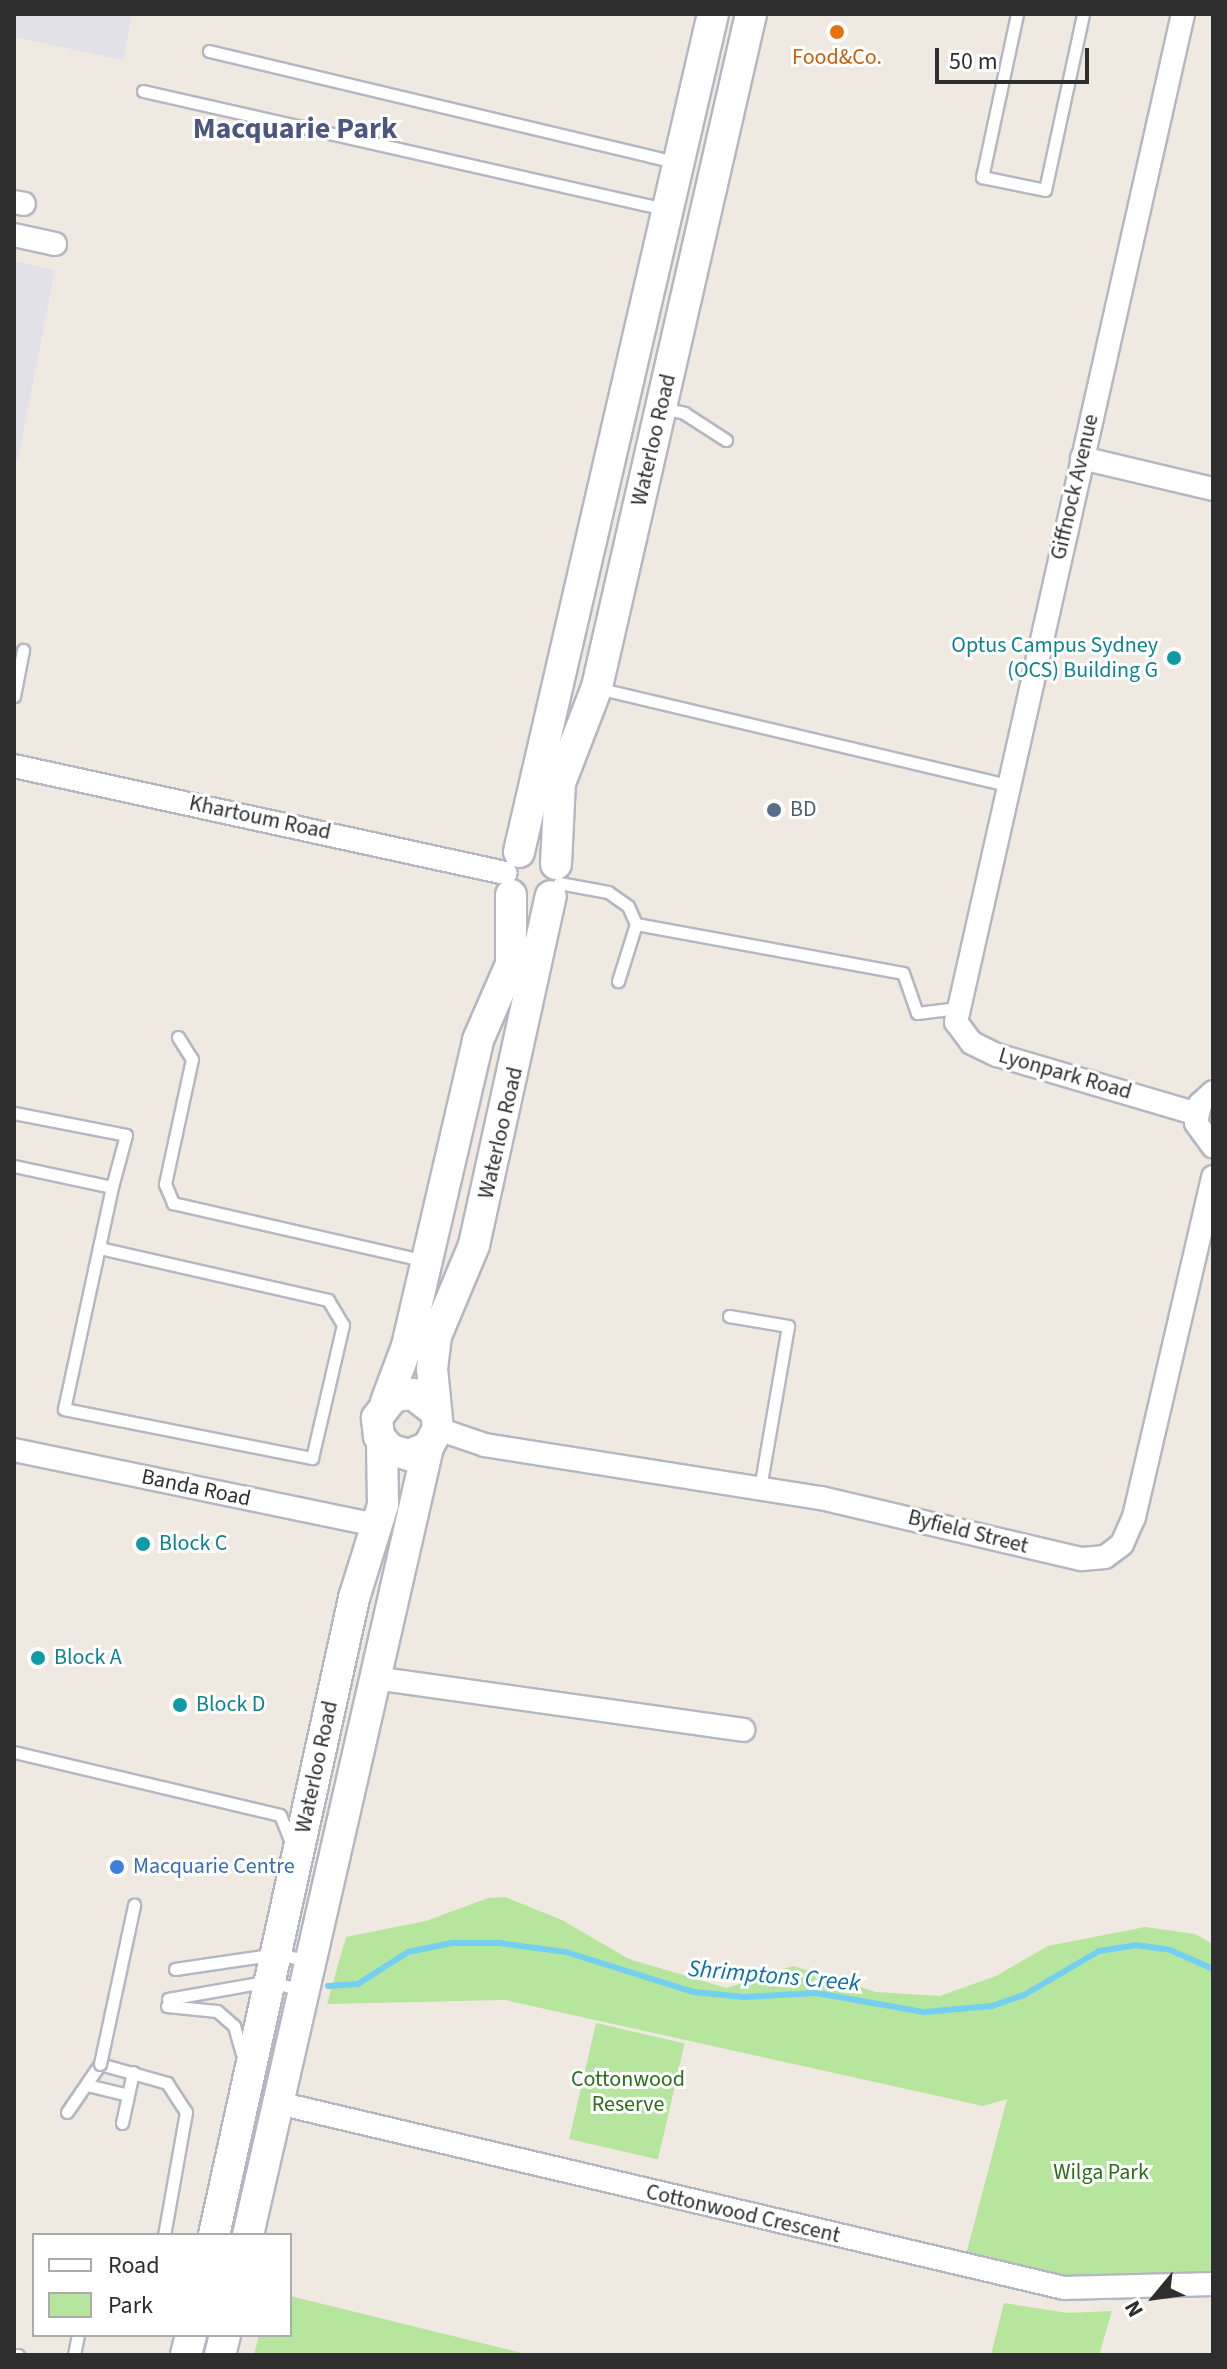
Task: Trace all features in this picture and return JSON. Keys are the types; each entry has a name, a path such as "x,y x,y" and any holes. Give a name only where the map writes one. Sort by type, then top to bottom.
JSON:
{"street":[{"name":"Waterloo Road","path":"386,1402 407,1346 478,1040 511,964 512,873 713,14"},
{"name":"Waterloo Road","path":"248,2233 374,1678 434,1430 436,1336 474,1245 555,881 560,783 597,687 751,14"},
{"name":"Giffnock Avenue","path":"958,1008 1183,14"},
{"path":"14,235 55,244"},
{"path":"1082,458 1213,489"},
{"name":"Khartoum Road","path":"14,766 512,873"},
{"path":"536,850 555,881 534,904 512,873 536,850"},
{"name":"Lyonpark Road","path":"958,1008 956,1022 972,1043 997,1055 1197,1114"},
{"path":"1213,1092 1197,1114 1199,1132 1213,1146"},
{"name":"Byfield Street","path":"434,1430 485,1445 760,1488 1082,1559 1105,1557 1122,1544 1134,1517 1213,1177"},
{"path":"413,1394 434,1430 409,1455 382,1441 377,1418 386,1402 413,1394"},
{"name":"Waterloo Road","path":"214,2233 354,1598 377,1525 386,1482 382,1441"},
{"name":"Banda Road","path":"14,1450 377,1525"},
{"path":"374,1678 743,1730"},
{"name":"Cottonwood Crescent","path":"278,2103 1064,2288 1213,2284"}],"lane":[{"path":"1017,14 982,177 1045,190 1083,14"},
{"path":"209,51 679,162"},
{"path":"143,91 668,210"},
{"path":"662,408 684,413 726,440"},
{"path":"14,696 23,650"},
{"path":"597,687 1007,785"},
{"path":"555,881 608,892 628,906 636,924 618,981"},
{"path":"636,924 903,973 917,1013 958,1008"},
{"path":"178,1037 192,1059 165,1184 173,1203 427,1261"},
{"path":"14,1113 126,1135 112,1187 64,1409 312,1458 343,1325 328,1300 99,1248"},
{"path":"14,1166 112,1187"},
{"path":"729,1316 788,1326 760,1488"},
{"path":"14,1752 280,1815 289,1827 296,1868"},
{"path":"280,1815 311,1796"},
{"path":"67,2112 100,2064 134,1905"},
{"path":"245,2099 242,2048 234,2026 206,2007 168,2003 274,1968 309,1961"},
{"path":"175,1969 274,1968 303,1991"},
{"path":"100,2064 167,2083 186,2112 164,2233"},
{"path":"122,2123 133,2072"},
{"path":"87,2085 128,2095"}],"shaded area":[{"path":"14,14 132,14 123,60 14,37"},
{"path":"14,261 55,270 18,459 14,459"}],"green space":[{"name":"Wilga Park","path":"505,1897 562,1920 629,1959 727,1988 793,1966 876,1992 940,1996 996,1976 1048,1946 1145,1927 1195,1934 1213,1944 1213,2284 1064,2288 963,2266 1007,2099 983,2106 505,2000 327,2004 346,1937 426,1921 488,1898"},
{"name":"Cottonwood Reserve","path":"596,2023 685,2043 658,2159 569,2139"},
{"path":"292,2296 530,2355 254,2355 258,2337 292,2337"},
{"path":"1004,2303 1068,2313 1112,2311 1099,2355 991,2355"}],"waterway":[{"name":"Shrimptons Creek","path":"328,1986 358,1984 408,1952 452,1943 499,1943 566,1952 694,1992 744,1997 816,1993 924,2012 992,2006 1024,1995 1099,1951 1136,1945 1170,1950 1213,1969"}],"place":[{"name":"Food&Co.","path":"837,32"},
{"name":"Optus Campus Sydney (OCS) Building G","path":"1174,658"},
{"name":"BD","path":"774,810"},
{"name":"Block C","path":"143,1544"},
{"name":"Block A","path":"38,1658"},
{"name":"Block D","path":"180,1705"},
{"name":"Macquarie Centre","path":"117,1867"}],"district":[{"name":"Macquarie Park","path":"295,129"}]}
